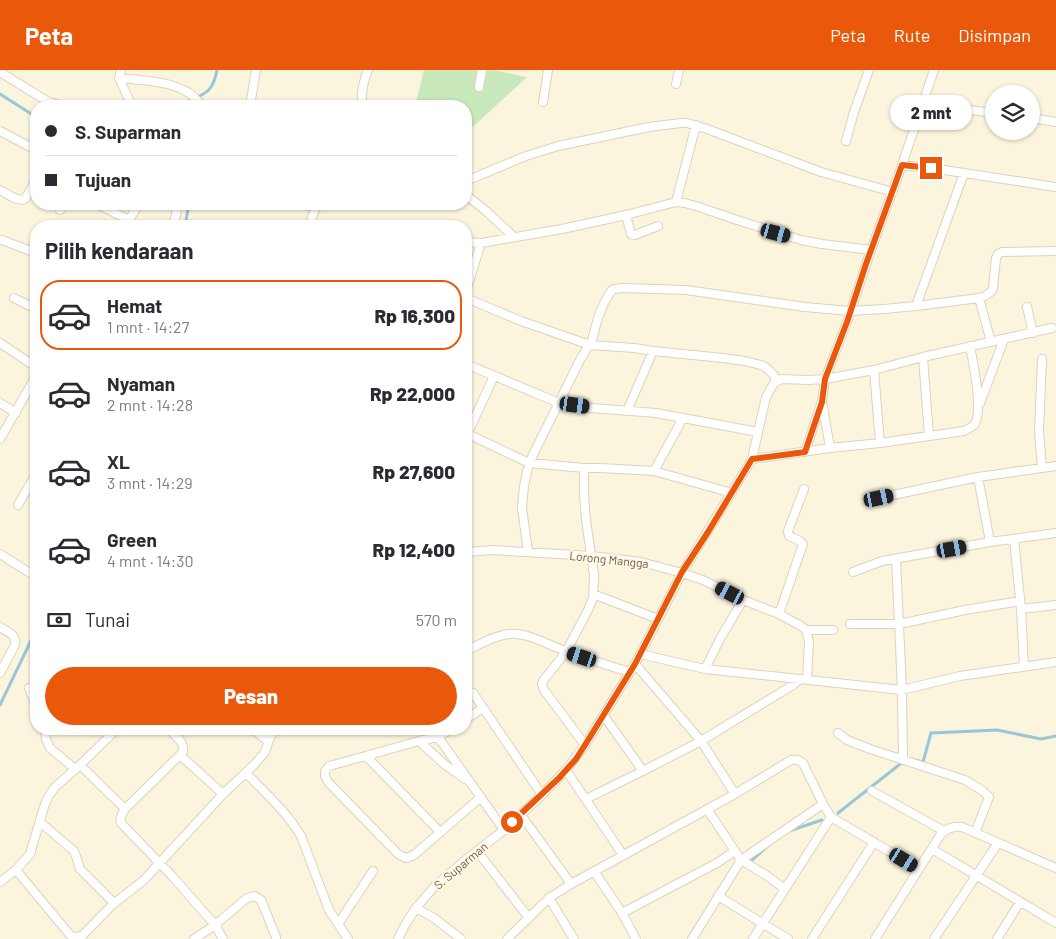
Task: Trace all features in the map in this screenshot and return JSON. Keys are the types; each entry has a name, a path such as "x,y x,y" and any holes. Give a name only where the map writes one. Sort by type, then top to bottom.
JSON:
{"street":[{"path":"121,70 119,78 129,100"},
{"path":"251,100 256,70"},
{"path":"362,100 362,88 368,70"},
{"path":"479,87 482,70"},
{"path":"543,102 548,70"},
{"path":"676,84 679,70"},
{"path":"846,142 854,112 869,70"},
{"path":"805,452 822,402 825,379 893,192 934,70"},
{"path":"0,72 46,100"},
{"path":"119,78 182,89 196,100"},
{"path":"923,104 985,112"},
{"path":"1040,119 1056,122"},
{"path":"472,178 526,156 558,146 670,123 687,123 821,172 893,192"},
{"path":"676,202 696,125"},
{"path":"0,131 30,147"},
{"path":"902,165 1056,187"},
{"path":"916,306 964,173"},
{"path":"0,190 18,200 23,200 30,190"},
{"path":"472,200 514,237"},
{"path":"472,242 481,243 562,229 626,216 676,202 691,204 801,240 871,250"},
{"path":"106,210 122,220"},
{"path":"626,216 632,235 658,226"},
{"path":"1,242 30,251"},
{"path":"472,272 481,243"},
{"path":"528,552 522,508 529,463 580,360 590,345 598,318 608,295 614,289 686,290 805,307 850,311 916,306 979,298 989,294 994,288 996,258 998,254 1005,251 1056,251"},
{"path":"14,298 30,306"},
{"path":"979,298 991,342"},
{"path":"472,301 521,321 590,345 723,358 756,364 769,369 776,381 786,379 825,379 874,370 1052,328"},
{"path":"1026,307 1033,333"},
{"path":"752,459 880,443 969,429 976,423 979,405 1004,339"},
{"path":"0,344 30,363"},
{"path":"970,346 979,405"},
{"path":"627,411 653,351"},
{"path":"923,357 929,436"},
{"path":"1042,359 1039,431 1042,468"},
{"path":"472,367 559,403 656,414 758,432"},
{"path":"874,370 880,443"},
{"path":"472,424 494,376"},
{"name":"S. Suparman","path":"398,939 416,908 434,887 521,815 566,770 585,745 635,664 682,572 752,459 766,397 771,386 776,381"},
{"path":"0,439 30,387"},
{"path":"822,402 830,448"},
{"path":"0,403 16,413"},
{"path":"654,471 683,418"},
{"path":"472,437 529,463 654,471 732,493"},
{"path":"879,498 978,477 1056,466"},
{"path":"584,468 586,520 594,575 593,594 588,610 566,652 544,678 542,684 544,690 585,745"},
{"path":"978,477 990,542"},
{"path":"18,505 30,484"},
{"path":"780,614 803,544 789,536 788,531 804,489"},
{"path":"853,572 872,564 896,558 1056,533"},
{"path":"1014,540 1021,605 1024,667"},
{"name":"Lorong Mangga","path":"472,552 492,550 528,552 592,556 642,562 682,572 703,580 743,600 780,614 806,630"},
{"path":"1,557 30,573"},
{"path":"896,558 903,760"},
{"path":"593,594 658,619"},
{"path":"705,669 743,600"},
{"path":"850,624 899,624 965,610 1021,605 1056,605"},
{"path":"0,627 14,635 16,641 0,673"},
{"path":"807,680 809,641 806,630 833,630"},
{"path":"472,647 494,638 510,634 526,636 566,652 630,672"},
{"path":"640,654 705,669 902,690 960,676 1056,662"},
{"path":"635,664 701,741 735,794"},
{"path":"586,799 701,741 799,680"},
{"path":"473,693 542,795"},
{"path":"472,714 483,708"},
{"path":"604,716 643,771"},
{"path":"838,733 847,740 966,780 984,791 989,797 975,833"},
{"path":"46,735 50,748 78,767 125,809"},
{"path":"0,882 16,870 30,854 44,807 55,787 111,735"},
{"path":"175,735 183,744 184,751 181,756 125,809 120,818 121,823 160,862 215,925 223,939"},
{"path":"260,735 268,741"},
{"path":"16,870 70,935 74,937 82,936 114,903 144,880 223,794 246,774 263,756 272,735"},
{"path":"441,735 329,766 325,771 326,780 398,854 406,858 414,855 481,797"},
{"path":"438,737 504,830"},
{"path":"418,741 444,764 471,783"},
{"path":"181,756 223,794"},
{"path":"366,756 440,832"},
{"path":"507,939 549,898 571,884 735,794 791,760 798,760 803,763 831,818 919,869"},
{"path":"566,770 623,855"},
{"path":"246,774 288,817 295,827 303,842 329,910 348,939"},
{"path":"872,791 944,831"},
{"path":"692,939 741,860 823,804"},
{"path":"707,809 741,860 766,874 786,889"},
{"path":"521,815 568,881"},
{"path":"753,939 831,818"},
{"path":"40,822 74,851 80,869 114,903"},
{"path":"875,939 944,831 952,827 962,828 975,833 1056,867"},
{"path":"812,939 874,842"},
{"path":"934,939 998,843"},
{"path":"932,849 1056,923"},
{"path":"477,851 529,918"},
{"path":"622,913 735,852"},
{"path":"594,871 622,913 636,939"},
{"path":"338,924 373,872"},
{"path":"194,939 215,925 247,898 255,896 261,900 276,937"},
{"path":"718,896 788,939"},
{"path":"549,898 574,939"},
{"path":"997,939 1020,902"},
{"path":"416,908 434,918 461,939"},
{"path":"86,933 92,939"}],"green space":[{"path":"424,70 493,70 527,77 472,127 472,100 416,100"}],"waterway":[{"path":"191,100 205,93 211,87 217,70"},
{"path":"0,94 30,113"},
{"path":"186,220 188,210"},
{"path":"0,705 30,642"},
{"path":"911,759 923,762 931,733 997,730 1041,739 1056,736"},
{"path":"838,813 904,761"},
{"path":"789,831 822,820"},
{"path":"750,862 770,844"}],"route":[{"path":"512,822 542,795 576,759 635,664 682,572 752,459 805,452 822,402 825,379 902,165 931,168"}]}
